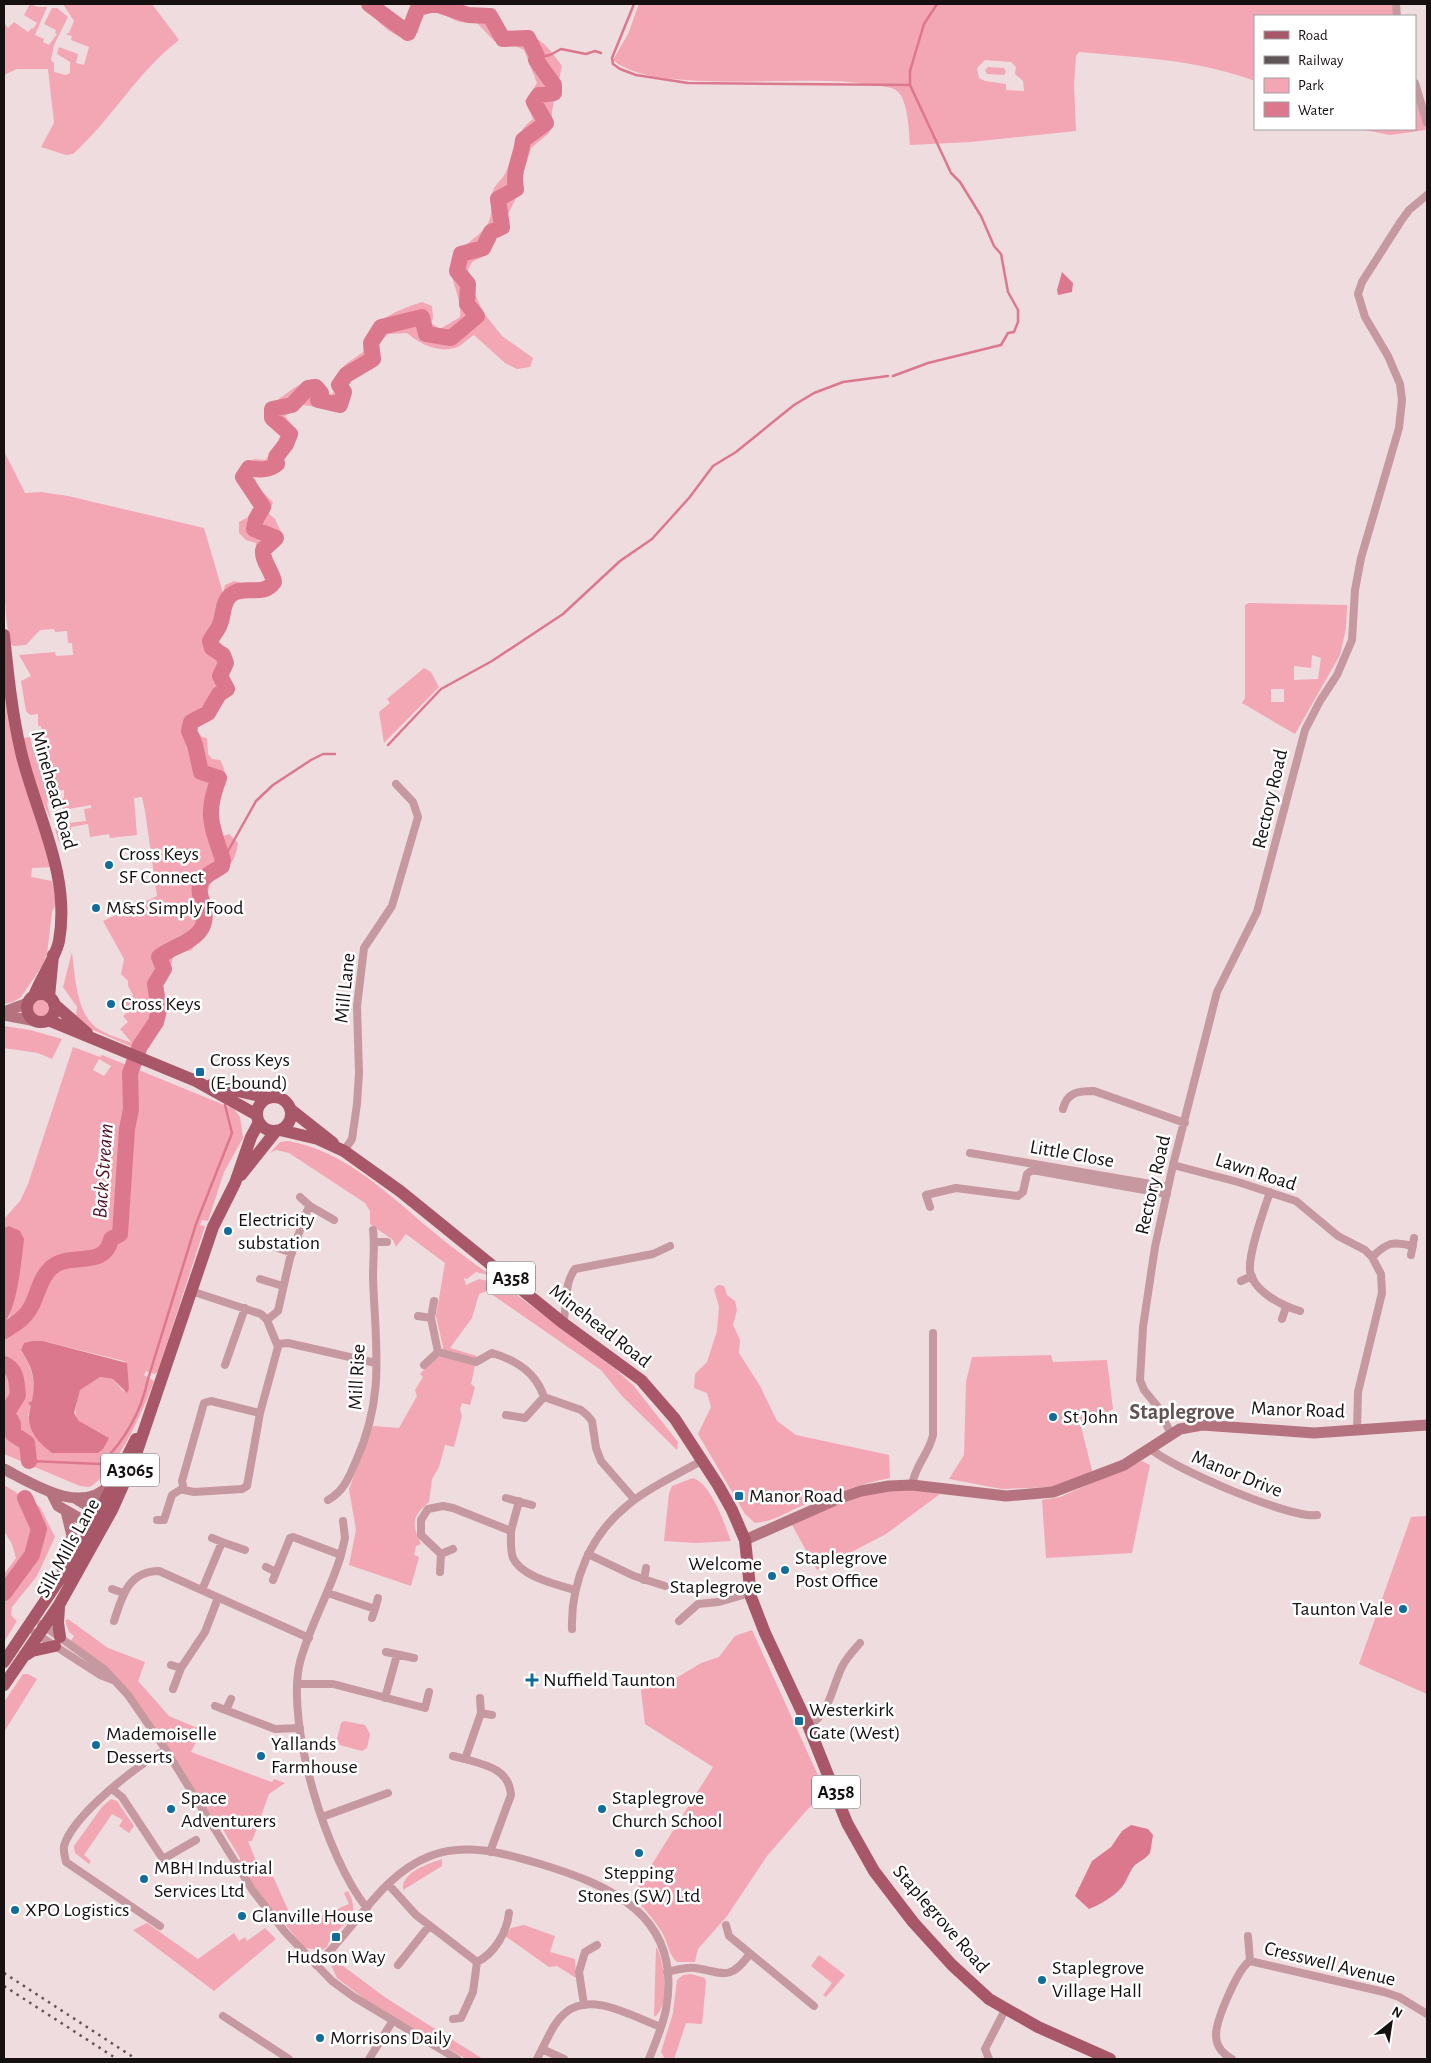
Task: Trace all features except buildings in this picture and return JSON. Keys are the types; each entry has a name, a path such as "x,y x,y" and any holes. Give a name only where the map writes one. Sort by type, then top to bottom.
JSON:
{"main road":[{"name":"Minehead Road","path":"4,635 21,751 49,839 58,875 61,925 54,956 52,1001"},
{"name":"Minehead Road","path":"31,1000 54,956"},
{"path":"42,994 52,1001 54,1013 42,1021 28,1014 31,1000 42,994"},
{"name":"A358","path":"52,1001 90,1036"},
{"name":"A358","path":"42,1021 90,1036 200,1083 258,1119 266,1130 278,1131"},
{"name":"A358","path":"200,1083 282,1100 290,1109"},
{"path":"258,1119 260,1104 269,1098"},
{"name":"Minehead Road","path":"290,1109 322,1132 341,1149 400,1191 564,1323 641,1380 675,1419 703,1460 732,1510 745,1540"},
{"path":"278,1131 289,1122 290,1109"},
{"name":"Silk Mills Lane","path":"4,1685 59,1605 103,1516 133,1463 212,1227 235,1183 258,1119"},
{"name":"Minehead Road","path":"278,1131 306,1136 341,1149"},
{"name":"Silk Mills Lane","path":"235,1183 278,1131"},
{"name":"Silk Mills Lane","path":"103,1516 115,1478 126,1455 148,1420"},
{"name":"Silk Mills Lane","path":"4,1662 97,1528"},
{"name":"Staplegrove Road","path":"745,1540 750,1593 765,1633 808,1726 847,1823 874,1871 913,1922 976,1990 1005,2010 1110,2059"},
{"path":"26,1655 57,1641 59,1605"}],"street":[{"path":"1416,86 1427,123"},
{"name":"Rectory Road","path":"1171,1434 1158,1407 1144,1390 1140,1380 1139,1367 1152,1258 1173,1165 1217,992 1250,928 1262,895 1304,730 1337,676 1352,640 1355,590 1361,558 1400,428 1402,400 1400,384 1388,356 1365,317 1358,294 1362,282 1401,221 1409,210 1427,195"},
{"name":"Mill Lane","path":"341,1149 354,1132 357,1096 357,1006 364,948 392,906 418,817 413,802 396,784"},
{"path":"4,1013 31,1000"},
{"path":"4,1013 42,1021"},
{"path":"1063,1109 1065,1101 1070,1095 1080,1091 1094,1092 1185,1122"},
{"name":"Little Close","path":"970,1153 1168,1190"},
{"name":"Lawn Road","path":"1173,1165 1296,1201 1338,1236 1372,1257"},
{"path":"930,1207 926,1195 956,1188 1018,1196 1023,1192 1027,1174 1032,1170 1168,1190"},
{"path":"1270,1192 1251,1259 1252,1276 1256,1284 1286,1307 1300,1311"},
{"path":"300,1197 310,1206 334,1220"},
{"path":"267,1320 278,1311 292,1253 302,1222 310,1206"},
{"name":"Mill Rise","path":"328,1500 339,1494 366,1440 374,1412 377,1384 373,1274 375,1242 373,1230"},
{"path":"375,1242 387,1242"},
{"path":"1357,1431 1358,1392 1383,1282 1378,1265 1372,1257 1388,1244 1394,1242 1413,1246"},
{"path":"264,1243 292,1253"},
{"path":"564,1323 566,1290 570,1276 575,1269 653,1254 670,1246"},
{"path":"1241,1281 1252,1276"},
{"path":"260,1279 283,1286"},
{"path":"183,1488 194,1492 242,1489 247,1486 260,1413 277,1350 277,1344 267,1320 257,1312 191,1291"},
{"path":"434,1301 430,1318 438,1352"},
{"path":"1282,1319 1286,1307"},
{"path":"224,1364 244,1308"},
{"path":"418,1316 430,1318"},
{"path":"912,1485 913,1474 931,1444 933,1435 933,1333"},
{"path":"277,1344 288,1343 376,1363"},
{"path":"424,1365 438,1352"},
{"path":"438,1352 476,1362 492,1353 504,1356 531,1374 540,1386 544,1397"},
{"path":"525,1418 544,1397"},
{"path":"544,1397 581,1410 587,1415 592,1421 596,1448 601,1461 634,1499"},
{"path":"183,1488 182,1481 204,1403 211,1401 260,1413"},
{"path":"506,1415 525,1418"},
{"path":"525,1418 529,1427"},
{"name":"Manor Road","path":"745,1540 860,1491 912,1485 985,1495 1040,1494 1065,1489 1124,1465 1180,1429 1202,1424 1314,1433 1427,1426"},
{"name":"Manor Drive","path":"1151,1448 1160,1457 1177,1467 1222,1486 1294,1514 1317,1515"},
{"path":"572,1629 574,1590 588,1554 605,1525 634,1499 703,1460"},
{"path":"4,1469 52,1494 74,1497 91,1498 102,1494 115,1478"},
{"path":"157,1520 164,1520 172,1495 183,1488"},
{"path":"52,1494 58,1506 97,1528"},
{"path":"74,1497 103,1516"},
{"path":"506,1498 532,1505"},
{"path":"519,1501 511,1531 512,1556 517,1564 532,1574 574,1590"},
{"path":"440,1572 441,1554 421,1535 420,1527 425,1512 436,1506 453,1508 484,1522 511,1531"},
{"path":"52,1591 68,1557 72,1536 66,1511"},
{"path":"343,1521 345,1538 341,1555 300,1662 297,1684 300,1728 306,1762 322,1817 334,1851 356,1894 367,1908"},
{"path":"266,1567 274,1576 292,1536 341,1555"},
{"path":"212,1538 245,1550"},
{"path":"202,1590 222,1542"},
{"path":"441,1554 452,1549"},
{"path":"588,1554 644,1580 665,1586"},
{"path":"644,1580 646,1568"},
{"path":"114,1621 123,1593 134,1579 152,1571 167,1574 309,1638"},
{"path":"112,1589 123,1593"},
{"path":"328,1593 375,1609"},
{"path":"679,1621 698,1604 719,1602 750,1593"},
{"path":"173,1689 181,1668 205,1632 218,1598"},
{"path":"372,1618 378,1598"},
{"path":"30,1623 57,1641 100,1675 116,1682 141,1713 166,1750 269,1913 316,1965 354,1997 392,2022 457,2059"},
{"path":"808,1726 816,1722 823,1713 843,1663 860,1643"},
{"path":"386,1652 414,1658"},
{"path":"385,1698 397,1655"},
{"path":"171,1665 181,1668"},
{"path":"297,1684 333,1684 425,1708 430,1692"},
{"path":"464,1759 481,1713 480,1698"},
{"path":"226,1710 231,1699"},
{"path":"216,1706 275,1729 300,1728"},
{"path":"481,1713 492,1715"},
{"path":"160,1926 66,1862 64,1846 72,1832 112,1789 144,1763 166,1750"},
{"path":"454,1756 497,1770 502,1774 510,1788 510,1795 490,1852"},
{"path":"112,1789 122,1797 163,1859 196,1840"},
{"path":"322,1817 388,1793"},
{"path":"316,1965 388,1884 411,1866 440,1852 454,1849 490,1852 550,1867 600,1886 621,1897 648,1921 663,1949 667,1972 666,2010 650,2059"},
{"path":"388,1884 429,1926 477,1962"},
{"path":"477,1962 485,1958 493,1950 508,1922 509,1913"},
{"path":"508,1922 517,1924"},
{"path":"726,1925 729,1936 749,1955 814,2006"},
{"path":"398,1966 429,1926"},
{"name":"Cresswell Avenue","path":"1248,1936 1250,1961"},
{"path":"584,2005 580,1972 585,1952 597,1945"},
{"path":"667,1972 693,1968 729,1974 739,1968 749,1955"},
{"name":"Cresswell Avenue","path":"1232,2059 1221,2051 1216,2033 1234,1984 1244,1964 1250,1961 1384,1992 1399,1997 1427,2014"},
{"path":"460,2021 472,1992 477,1962"},
{"path":"537,2059 556,2023 566,2011 584,2005 595,2004 605,2006 661,2027"},
{"path":"989,2059 985,2050 1005,2010"},
{"path":"223,2016 289,2059"},
{"path":"369,2059 392,2022"},
{"path":"542,2049 564,2059"}],"green space":[{"path":"30,4 38,7 47,7 35,35 44,39 43,42 49,45 57,34 55,33 56,30 44,24 52,8 57,8 68,17 54,45 51,60 54,63 54,72 66,75 70,73 70,62 57,54 59,47 78,54 76,63 84,65 89,47 71,40 72,36 65,34 69,33 74,21 63,4 152,4 179,40 150,66 100,126 73,154 66,155 41,147 54,123 48,69 17,69 4,75 4,23 8,28 14,22 28,32 33,29 37,23 24,15"},
{"path":"362,4 378,4 400,24 406,22 408,10 414,4 444,4 469,11 487,10 503,32 514,32 538,39 562,66 552,111 552,127 549,133 531,148 515,200 489,254 472,262 468,270 473,290 483,312 502,336 533,358 530,367 517,369 505,363 474,335 457,347 442,349 423,344 407,333 388,334 379,343 376,359 373,363 349,379 342,410 302,405 285,416 298,433 286,456 269,473 249,474 256,480 257,487 273,502 269,514 275,519 282,534 269,554 276,566 277,575 274,589 266,594 233,598 221,632 216,637 227,656 227,679 231,683 230,695 210,715 197,721 195,728 202,737 207,738 208,754 212,759 220,760 224,768 224,780 216,802 215,812 221,837 229,834 238,843 236,853 230,864 211,883 208,891 207,919 192,950 174,954 167,980 160,989 159,1019 153,1041 149,1048 134,1044 132,1047 91,1029 76,1016 77,1007 63,987 72,952 78,995 86,1016 100,1030 132,1043 120,1029 128,1022 123,1016 128,1012 122,1005 133,995 128,986 128,981 121,974 124,959 103,921 157,896 142,797 134,798 137,835 110,838 109,834 90,837 88,824 71,827 71,830 65,832 59,842 55,829 69,827 69,823 86,821 84,809 91,808 91,805 63,810 62,801 55,800 64,798 64,790 50,791 47,804 51,820 36,788 23,738 30,737 34,753 39,752 38,745 46,744 44,737 38,738 38,735 43,734 41,726 38,726 38,714 30,715 26,711 21,681 31,676 19,655 55,652 56,656 73,655 72,643 68,643 67,631 55,632 54,629 40,630 26,645 13,646 9,635 4,586 4,451 25,493 41,492 68,496 204,528 223,593 225,585 234,581 245,584 267,581 269,576 266,570 258,565 256,543 246,540 239,533 239,522 254,514 256,505 240,486 245,462 255,459 265,460 275,448 281,434 268,425 265,412 287,393 312,379 323,392 331,395 336,390 336,377 339,372 347,363 363,352 369,333 376,325 393,313 422,302 432,306 433,318 431,323 440,329 460,317 459,303 451,273 453,260 462,248 485,228 489,221 494,188 506,172 518,137 533,119 525,101 537,83 524,50 511,44 494,41 475,21 459,22 442,13 430,10 422,12 418,32 412,39 404,38 384,27"},
{"path":"639,4 1392,4 1394,15 1254,15 1254,81 1211,68 1189,64 1079,52 1076,56 1074,85 1076,131 971,142 910,145 904,101 897,91 884,86 844,82 735,82 663,78 634,71 613,60 628,34","holes":["985,60 1011,62 1016,67 1015,74 1023,81 1024,91 1006,90 1006,84 985,81 979,78 977,68"]},
{"path":"988,67 1004,68 1006,72 1004,75 987,74 985,70"},
{"path":"1416,98 1426,130 1390,135 1364,130 1416,130"},
{"path":"1249,603 1347,605 1346,628 1340,655 1295,734 1242,703 1245,698 1245,605","holes":["1312,655 1321,658 1318,679 1294,680 1294,666 1311,668","1271,689 1284,689 1284,702 1271,702"]},
{"path":"424,668 431,672 439,687 384,743 379,712 390,703 387,699"},
{"path":"4,672 53,867 32,868 31,877 52,881 56,904 52,912 47,954 42,966 21,997 13,1002 4,1004"},
{"path":"41,1000 47,1002 49,1008 47,1014 41,1016 35,1014 33,1008 35,1002"},
{"path":"4,1026 30,1030 62,1039 52,1059 38,1053 4,1048"},
{"path":"73,1047 100,1057 102,1055 234,1109 240,1117 243,1138 224,1172 208,1221 202,1220 200,1225 205,1226 158,1371 155,1374 146,1371 144,1375 154,1381 136,1423 119,1454 100,1479 90,1487 80,1486 4,1454 4,1323 9,1318 23,1248 9,1226 4,1228 4,1219 20,1201 28,1184","holes":["99,1059 111,1066 104,1076 93,1070","32,1341 43,1341 127,1363 124,1392 113,1379 100,1377 80,1389 76,1408 78,1420 88,1429 106,1436 28,1416 33,1397 34,1382 30,1366 21,1350"]},
{"path":"288,1141 309,1146 347,1164 382,1189 446,1242 492,1276 476,1272 467,1279 464,1278 466,1285 479,1279 502,1284 614,1368 633,1385 678,1442 677,1450 622,1396 601,1370 487,1291 479,1294 472,1318 450,1348 477,1356 471,1384 475,1387 470,1405 462,1403 460,1409 462,1416 454,1447 445,1445 439,1467 432,1479 429,1502 416,1517 415,1526 421,1544 416,1546 414,1555 419,1557 411,1586 349,1565 356,1530 349,1489 373,1426 399,1428 417,1396 415,1390 423,1377 420,1374 431,1362 441,1356 443,1347 436,1316 445,1263 406,1234 396,1247 393,1240 370,1224 370,1211 365,1203 289,1153 276,1150 270,1153 280,1142"},
{"path":"718,1285 724,1286 727,1295 735,1301 737,1310 733,1325 740,1340 739,1353 760,1386 777,1421 796,1435 889,1455 890,1478 839,1492 763,1522 755,1523 745,1514 698,1434 711,1407 707,1393 694,1388 695,1374 707,1362 717,1331 719,1307 714,1289"},
{"path":"1051,1355 1053,1362 1107,1360 1113,1409 1081,1426 1093,1475 1052,1487 1002,1489 949,1479 964,1455 966,1382 972,1357"},
{"path":"1142,1461 1150,1465 1132,1553 1046,1558 1042,1500 1060,1497"},
{"path":"693,1478 700,1482 712,1496 731,1541 696,1543 664,1541 669,1493 672,1486"},
{"path":"4,1485 40,1507 55,1537 37,1576 12,1607 11,1615 17,1621 4,1642 4,1574 16,1558 12,1544 4,1531"},
{"path":"905,1489 940,1494 886,1534 817,1570 792,1525 858,1495"},
{"name":"Taunton Vale","path":"1427,1516 1427,1694 1359,1664 1411,1517"},
{"path":"68,1619 108,1648 145,1662 138,1681 169,1716 202,1730 191,1752 272,1782 274,1779 285,1783 269,1794 252,1841 248,1841 260,1871 266,1874 271,1872 289,1912 295,1915 300,1925 349,1904 344,1893 348,1891 352,1901 353,1910 351,1916 331,1939 327,1947 322,1950 305,1948 260,1895 219,1823 215,1822 152,1724 117,1681 71,1641 74,1636 69,1632 65,1621"},
{"path":"752,1630 826,1793 807,1810 767,1856 727,1916 698,1949 695,1962 677,1962 670,1953 660,1929 632,1896 713,1767 645,1724 641,1690 678,1677 701,1663 719,1657 735,1636"},
{"path":"23,1674 28,1674 37,1679 4,1732 4,1702"},
{"path":"344,1721 365,1725 370,1734 367,1748 362,1751 340,1745 337,1739 341,1723"},
{"path":"111,1799 117,1801 134,1826 129,1833 119,1826 123,1820 112,1814 84,1855 91,1861 89,1864 75,1853 74,1846 102,1807"},
{"path":"442,1859 442,1866 403,1890 406,1878 416,1870"},
{"path":"147,1923 198,1959 234,1933 239,1941 245,1937 247,1941 265,1928 276,1939 214,1991 133,1930"},
{"path":"524,1925 555,1936 550,1952 575,1959 576,1978 557,1966 549,1967 505,1936 511,1928"},
{"path":"656,1947 664,1973 664,1995 659,2012 654,2017"},
{"path":"819,1955 845,1975 826,1997 823,1995 832,1983 811,1966"},
{"path":"331,1957 386,1998 483,2059 466,2059 366,2000 337,1978 330,1963"},
{"path":"691,1974 705,1978 706,1982 702,2024 686,2023 674,2059 665,2059 661,2052 673,2013 677,1980 683,1975"}],"water":[{"path":"1062,272 1073,283 1072,292 1058,295 1057,290"},
{"path":"9,1226 20,1231 24,1239 16,1296 9,1316 4,1323 4,1228"},
{"path":"43,1341 127,1363 129,1389 127,1393 113,1379 100,1377 80,1390 74,1413 79,1421 109,1438 103,1449 98,1453 52,1453 41,1444 33,1433 29,1421 31,1406 28,1403 32,1401 34,1386 31,1368 21,1350 24,1343"},
{"path":"1131,1825 1148,1829 1153,1835 1150,1853 1134,1866 1124,1885 1119,1890 1107,1900 1089,1909 1075,1896 1092,1861 1111,1847 1122,1831"}],"waterway":[{"name":"Back Stream","path":"4,1331 27,1314 42,1281 51,1268 58,1263 102,1254 111,1239 120,1234 127,1129 131,1109 130,1073 140,1046 156,1022 159,1010 155,984 164,969 159,957 190,940 199,932 205,917 200,885 205,877 222,866 223,860 211,819 212,801 219,778 201,772 195,745 189,731 191,722 208,713 219,694 227,689 220,676 226,663 223,655 212,648 210,641 219,626 226,601 236,592 264,589 270,587 274,582 264,558 263,550 276,538 254,529 256,519 263,507 243,477 249,468 263,469 277,464 276,457 286,444 290,434 272,418 272,409 292,405 308,388 316,387 321,393 318,400 340,405 344,392 339,385 346,375 373,359 371,343 381,327 422,317 426,334 451,338 477,316 467,304 468,284 457,271 461,254 483,248 491,232 502,227 498,199 516,189 515,176 523,140 546,123 534,102 539,95 554,93 554,85 536,60 537,56 528,38 503,39 490,16 468,15 435,4 418,8 408,33 369,4"},
{"path":"634,4 612,58 613,64 620,69 636,75 688,83 910,85"},
{"path":"893,376 928,363 1001,345 1008,333 1014,332 1018,322 1018,310 1008,292 1001,254 994,246 981,216 960,182 951,173 910,85 910,71 924,24 937,4"},
{"path":"537,58 550,55 561,49 586,54 595,51 601,53"},
{"path":"388,745 441,689 492,661 563,614 620,561 652,539 689,498 713,466 736,452 794,405 814,393 843,382 888,376"},
{"path":"223,860 256,801 273,785 311,760 323,754 335,754"},
{"path":"29,1461 101,1464 125,1436 141,1403 196,1224 232,1133 225,1105"},
{"name":"Back Stream","path":"4,1364 14,1373 18,1395 7,1413 13,1424 13,1434 27,1443 29,1461"},
{"name":"Back Stream","path":"4,1593 32,1555 39,1529 25,1498"}],"railway":[{"path":"4,1973 136,2059"},
{"path":"4,1986 117,2059"}],"place":[{"name":"Cross Keys SF Connect","path":"109,865"},
{"name":"M&S Simply Food","path":"96,908"},
{"name":"Cross Keys","path":"111,1004"},
{"name":"Cross Keys (E-bound)","path":"200,1072"},
{"name":"Electricity substation","path":"228,1231"},
{"name":"St John","path":"1053,1417"},
{"name":"Manor Road","path":"739,1496"},
{"name":"Staplegrove Post Office","path":"785,1570"},
{"name":"Welcome Staplegrove","path":"772,1576"},
{"name":"Taunton Vale","path":"1403,1609"},
{"name":"Nuffield Taunton","path":"532,1680"},
{"name":"Westerkirk Gate (West)","path":"799,1721"},
{"name":"Mademoiselle Desserts","path":"96,1745"},
{"name":"Yallands Farmhouse","path":"261,1756"},
{"name":"Space Adventurers","path":"171,1809"},
{"name":"Staplegrove Church School","path":"602,1809"},
{"name":"Stepping Stones (SW) Ltd","path":"639,1853"},
{"name":"MBH Industrial Services Ltd","path":"144,1879"},
{"name":"XPO Logistics","path":"15,1910"},
{"name":"Glanville House","path":"242,1916"},
{"name":"Hudson Way","path":"336,1937"},
{"name":"Staplegrove Village Hall","path":"1042,1980"},
{"name":"Morrisons Daily","path":"320,2038"}],"district":[{"name":"Staplegrove","path":"1182,1412"}]}
